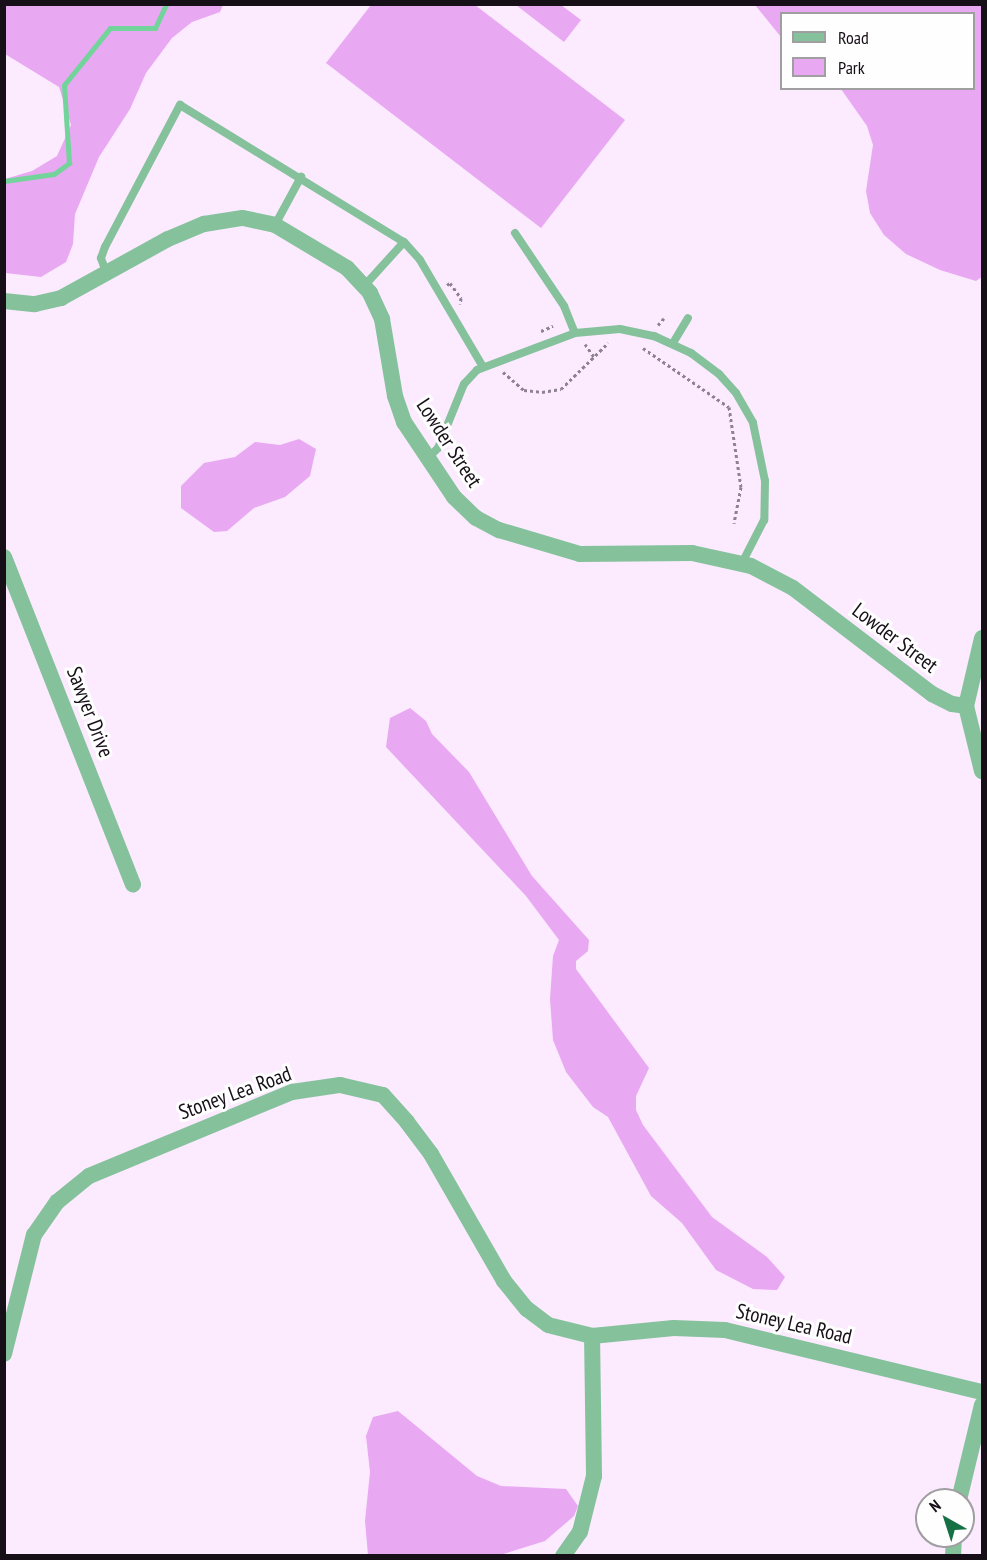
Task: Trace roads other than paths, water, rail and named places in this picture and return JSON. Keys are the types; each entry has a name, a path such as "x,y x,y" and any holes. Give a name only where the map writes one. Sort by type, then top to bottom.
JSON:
{"street":[{"name":"Lowder Street","path":"4,301 47,302 107,274 168,239 204,224 243,218 275,225 340,262 364,285 382,319 399,409 454,497 476,518 546,546 591,555 692,553 742,563 793,588 939,698 966,706"},
{"name":"Sawyer Drive","path":"4,557 133,884"},
{"path":"982,638 966,706 982,771"},
{"name":"Stoney Lea Road","path":"4,1353 34,1235 57,1202 89,1176 291,1092 340,1085 383,1095 408,1122 431,1154 504,1281 527,1309 548,1325 592,1336 674,1328 725,1330 982,1392"},
{"path":"565,1555 580,1532 594,1476 592,1336"},
{"path":"962,1488 982,1405"}],"lane":[{"path":"107,274 101,258 105,247 180,105 404,242 438,290 483,367"},
{"path":"275,225 301,177"},
{"path":"515,233 564,306 578,336"},
{"path":"364,285 404,242"},
{"path":"673,344 688,318"},
{"path":"428,458 440,443 464,384 483,367 578,336 630,330 673,344 725,380 747,410 757,434 765,481 764,520 742,563"}],"waterway":[{"path":"4,181 54,174 69,163 64,85 110,28 155,28 166,4"}]}
